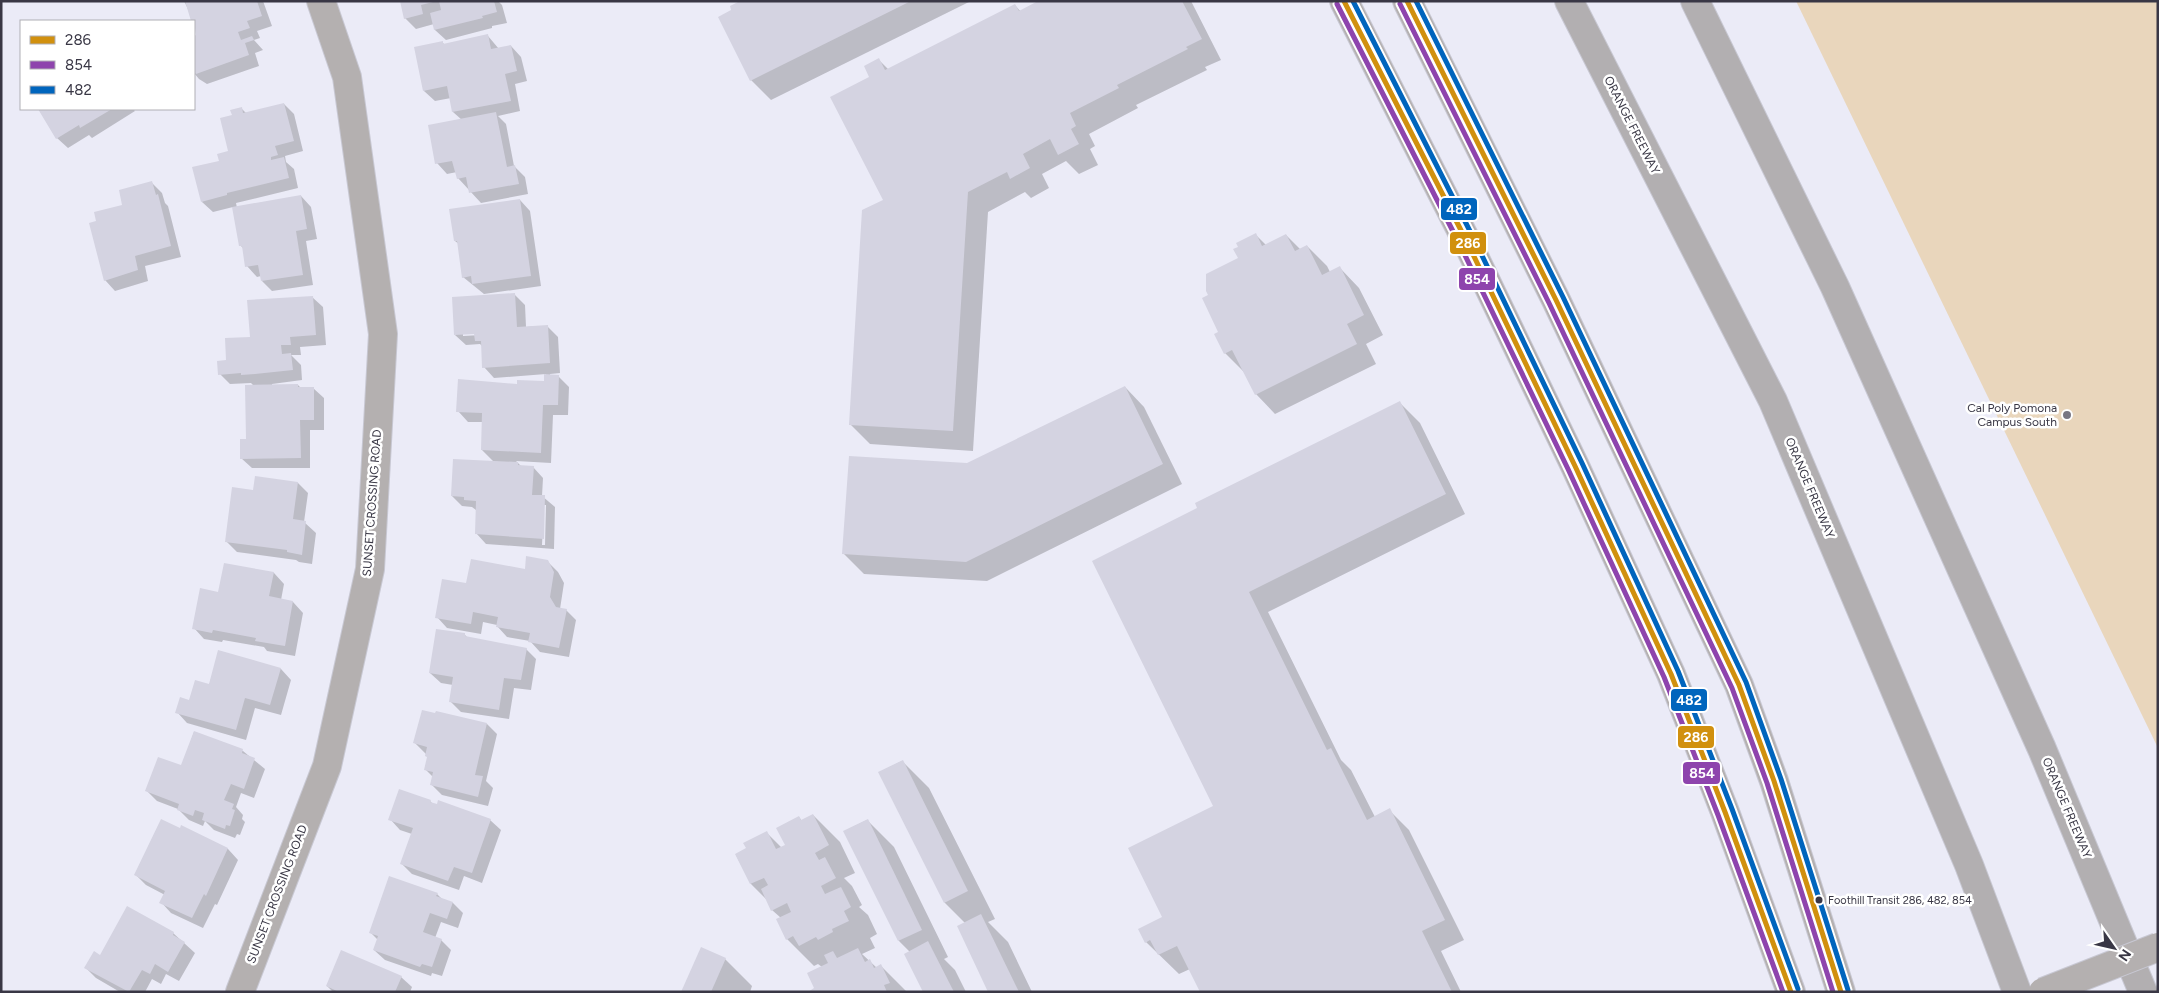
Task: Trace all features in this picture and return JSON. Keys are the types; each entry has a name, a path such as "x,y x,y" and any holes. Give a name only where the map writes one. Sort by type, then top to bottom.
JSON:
{"highway":[{"name":"ORANGE FREEWAY","path":"1569,1 1774,401 1969,865 2017,992"},
{"name":"ORANGE FREEWAY","path":"1696,1 1839,296 2042,749 2143,992"}],"main road":[{"name":"SUNSET CROSSING ROAD","path":"240,992 327,766 370,569 383,334 347,77 321,1"},
{"path":"1344,1 1468,244 1575,466 1667,666 1725,812 1791,992"},
{"path":"1406,1 1556,300 1739,685 1774,781 1841,992"},
{"path":"2043,992 2158,948"}],"shaded area":[{"name":"Cal Poly Pomona Campus South","path":"1796,1 2158,1 2158,748"}],"building":[{"path":"185,1 257,1 262,16 247,21 250,28 238,32 241,40 252,36 254,40 245,43 249,55 196,74 195,20 191,20"},
{"path":"400,1 433,2 421,5 423,14 404,19"},
{"path":"439,1 494,1 497,12 482,16 483,18 434,30 430,13 441,10"},
{"path":"740,1 911,1 750,81 718,17 731,10 730,6"},
{"path":"1038,1 1182,1 1202,39 1186,47 1188,49 1117,85 1119,88 1070,113 1076,126 1071,129 1079,144 1058,155 1050,139 1023,154 1030,168 1010,179 1007,172 968,192 953,431 849,425 862,210 883,200 830,97 869,77 864,66 879,58 885,70 1015,4 1019,11"},
{"path":"488,34 491,49 511,45 517,71 505,74 511,101 452,112 447,86 423,91 414,47 443,41 443,44"},
{"path":"284,103 294,141 275,146 278,155 271,157 271,160 284,157 289,178 227,193 227,195 201,202 192,167 219,161 217,154 228,151 220,118 232,115 230,110 242,107 243,113"},
{"path":"39,110 110,110 80,128 79,125 56,139"},
{"path":"496,112 507,167 515,165 519,184 469,193 466,177 457,179 452,161 435,164 428,125"},
{"path":"152,181 156,195 158,194 171,246 135,256 138,270 104,281 89,223 96,221 94,212 122,205 119,190"},
{"path":"301,195 307,229 296,231 303,275 261,281 258,265 245,267 242,246 239,246 232,207"},
{"path":"520,199 531,276 472,284 471,276 462,278 457,241 454,241 449,209"},
{"path":"1256,233 1262,246 1286,234 1295,251 1307,245 1322,275 1340,266 1364,315 1347,324 1357,344 1255,395 1232,350 1224,354 1214,334 1218,332 1202,298 1208,295 1206,291 1206,274 1238,258 1233,249 1238,247 1236,243"},
{"path":"515,293 517,327 548,325 550,363 482,368 481,341 475,341 474,334 454,335 452,297"},
{"path":"313,296 316,335 290,337 291,345 281,345 282,354 291,353 293,370 241,375 241,373 218,375 217,361 226,360 225,338 250,337 247,300"},
{"path":"544,374 559,375 558,405 543,405 541,453 481,450 482,413 456,412 458,379 517,384 517,380 544,381"},
{"path":"298,384 298,387 314,387 314,420 300,420 301,458 240,459 240,439 246,439 245,385"},
{"path":"1125,386 1163,464 966,562 842,554 849,456 967,463"},
{"path":"1400,401 1446,494 1249,592 1327,750 1331,748 1367,820 1390,808 1445,920 1422,931 1452,992 1200,992 1177,946 1158,955 1150,940 1145,943 1138,929 1162,917 1128,848 1213,806 1092,561 1197,508 1195,503"},
{"path":"453,459 518,462 518,465 534,466 532,495 545,495 544,539 475,534 476,501 464,500 464,497 451,496"},
{"path":"255,476 298,482 293,519 306,521 302,555 287,552 287,550 225,542 232,487 253,490"},
{"path":"526,556 548,560 554,572 550,597 556,607 567,609 559,648 528,642 530,633 496,627 498,617 473,612 471,624 435,618 442,579 466,583 471,559 525,569"},
{"path":"224,563 274,572 269,596 293,601 285,646 255,641 256,638 213,630 212,633 192,629 200,588 218,592"},
{"path":"436,629 465,633 465,636 527,648 521,680 504,678 499,710 449,702 453,677 429,673"},
{"path":"218,650 281,668 270,705 245,698 236,730 175,713 180,697 189,700 195,680 209,684"},
{"path":"422,710 435,713 436,711 487,723 475,775 483,776 478,797 430,785 433,772 424,770 427,747 413,743"},
{"path":"194,731 243,749 242,753 255,758 244,789 231,784 224,800 234,804 232,809 235,810 230,826 226,825 225,829 202,820 204,813 195,810 193,816 177,810 179,804 145,791 158,757 181,765"},
{"path":"903,760 968,891 944,903 878,772"},
{"path":"399,789 431,800 430,802 437,804 438,800 491,819 472,873 454,867 448,881 400,864 413,828 388,820"},
{"path":"813,814 829,845 815,853 819,860 825,857 836,878 821,886 825,894 841,887 851,907 844,911 849,921 832,929 833,932 818,940 816,937 799,946 793,936 786,940 776,919 791,912 787,903 771,911 761,889 768,885 764,878 750,884 735,854 746,848 743,843 767,831 776,849 785,845 776,828 799,816 801,820"},
{"path":"161,819 180,828 181,825 228,848 206,896 204,894 192,918 159,903 165,891 134,875"},
{"path":"868,819 922,930 898,941 843,831"},
{"path":"389,876 438,893 436,896 453,902 447,919 430,913 423,932 442,939 432,967 422,964 420,967 373,950 378,936 369,933"},
{"path":"127,906 174,932 173,935 185,942 168,972 155,964 150,974 142,970 129,992 84,968 94,951 100,955"},
{"path":"981,914 1019,992 988,992 957,926"},
{"path":"928,941 954,992 923,992 904,954"},
{"path":"701,947 726,958 711,992 681,992"},
{"path":"858,948 865,962 870,959 874,968 881,964 890,983 884,985 887,992 808,992 814,988 807,973 828,963 824,955 833,951 837,958"},
{"path":"341,950 402,976 395,992 339,992 326,986"}],"transit line":[{"name":"286","path":"1344,1 1468,244 1575,466 1671,674 1725,812 1791,992"},
{"name":"482","path":"1353,1 1475,241 1582,463 1678,671 1732,809 1798,989"},
{"name":"286","path":"1407,1 1556,300 1739,685 1774,781 1841,992"},
{"name":"482","path":"1416,1 1563,297 1746,682 1781,779 1848,990"},
{"name":"854","path":"1337,4 1461,247 1568,469 1664,677 1718,815 1783,992"},
{"name":"854","path":"1400,4 1549,303 1732,688 1767,783 1833,992"}],"place":[{"name":"Cal Poly Pomona Campus South","path":"2067,415"},
{"name":"Foothill Transit 286, 482, 854","path":"1819,900"}]}
